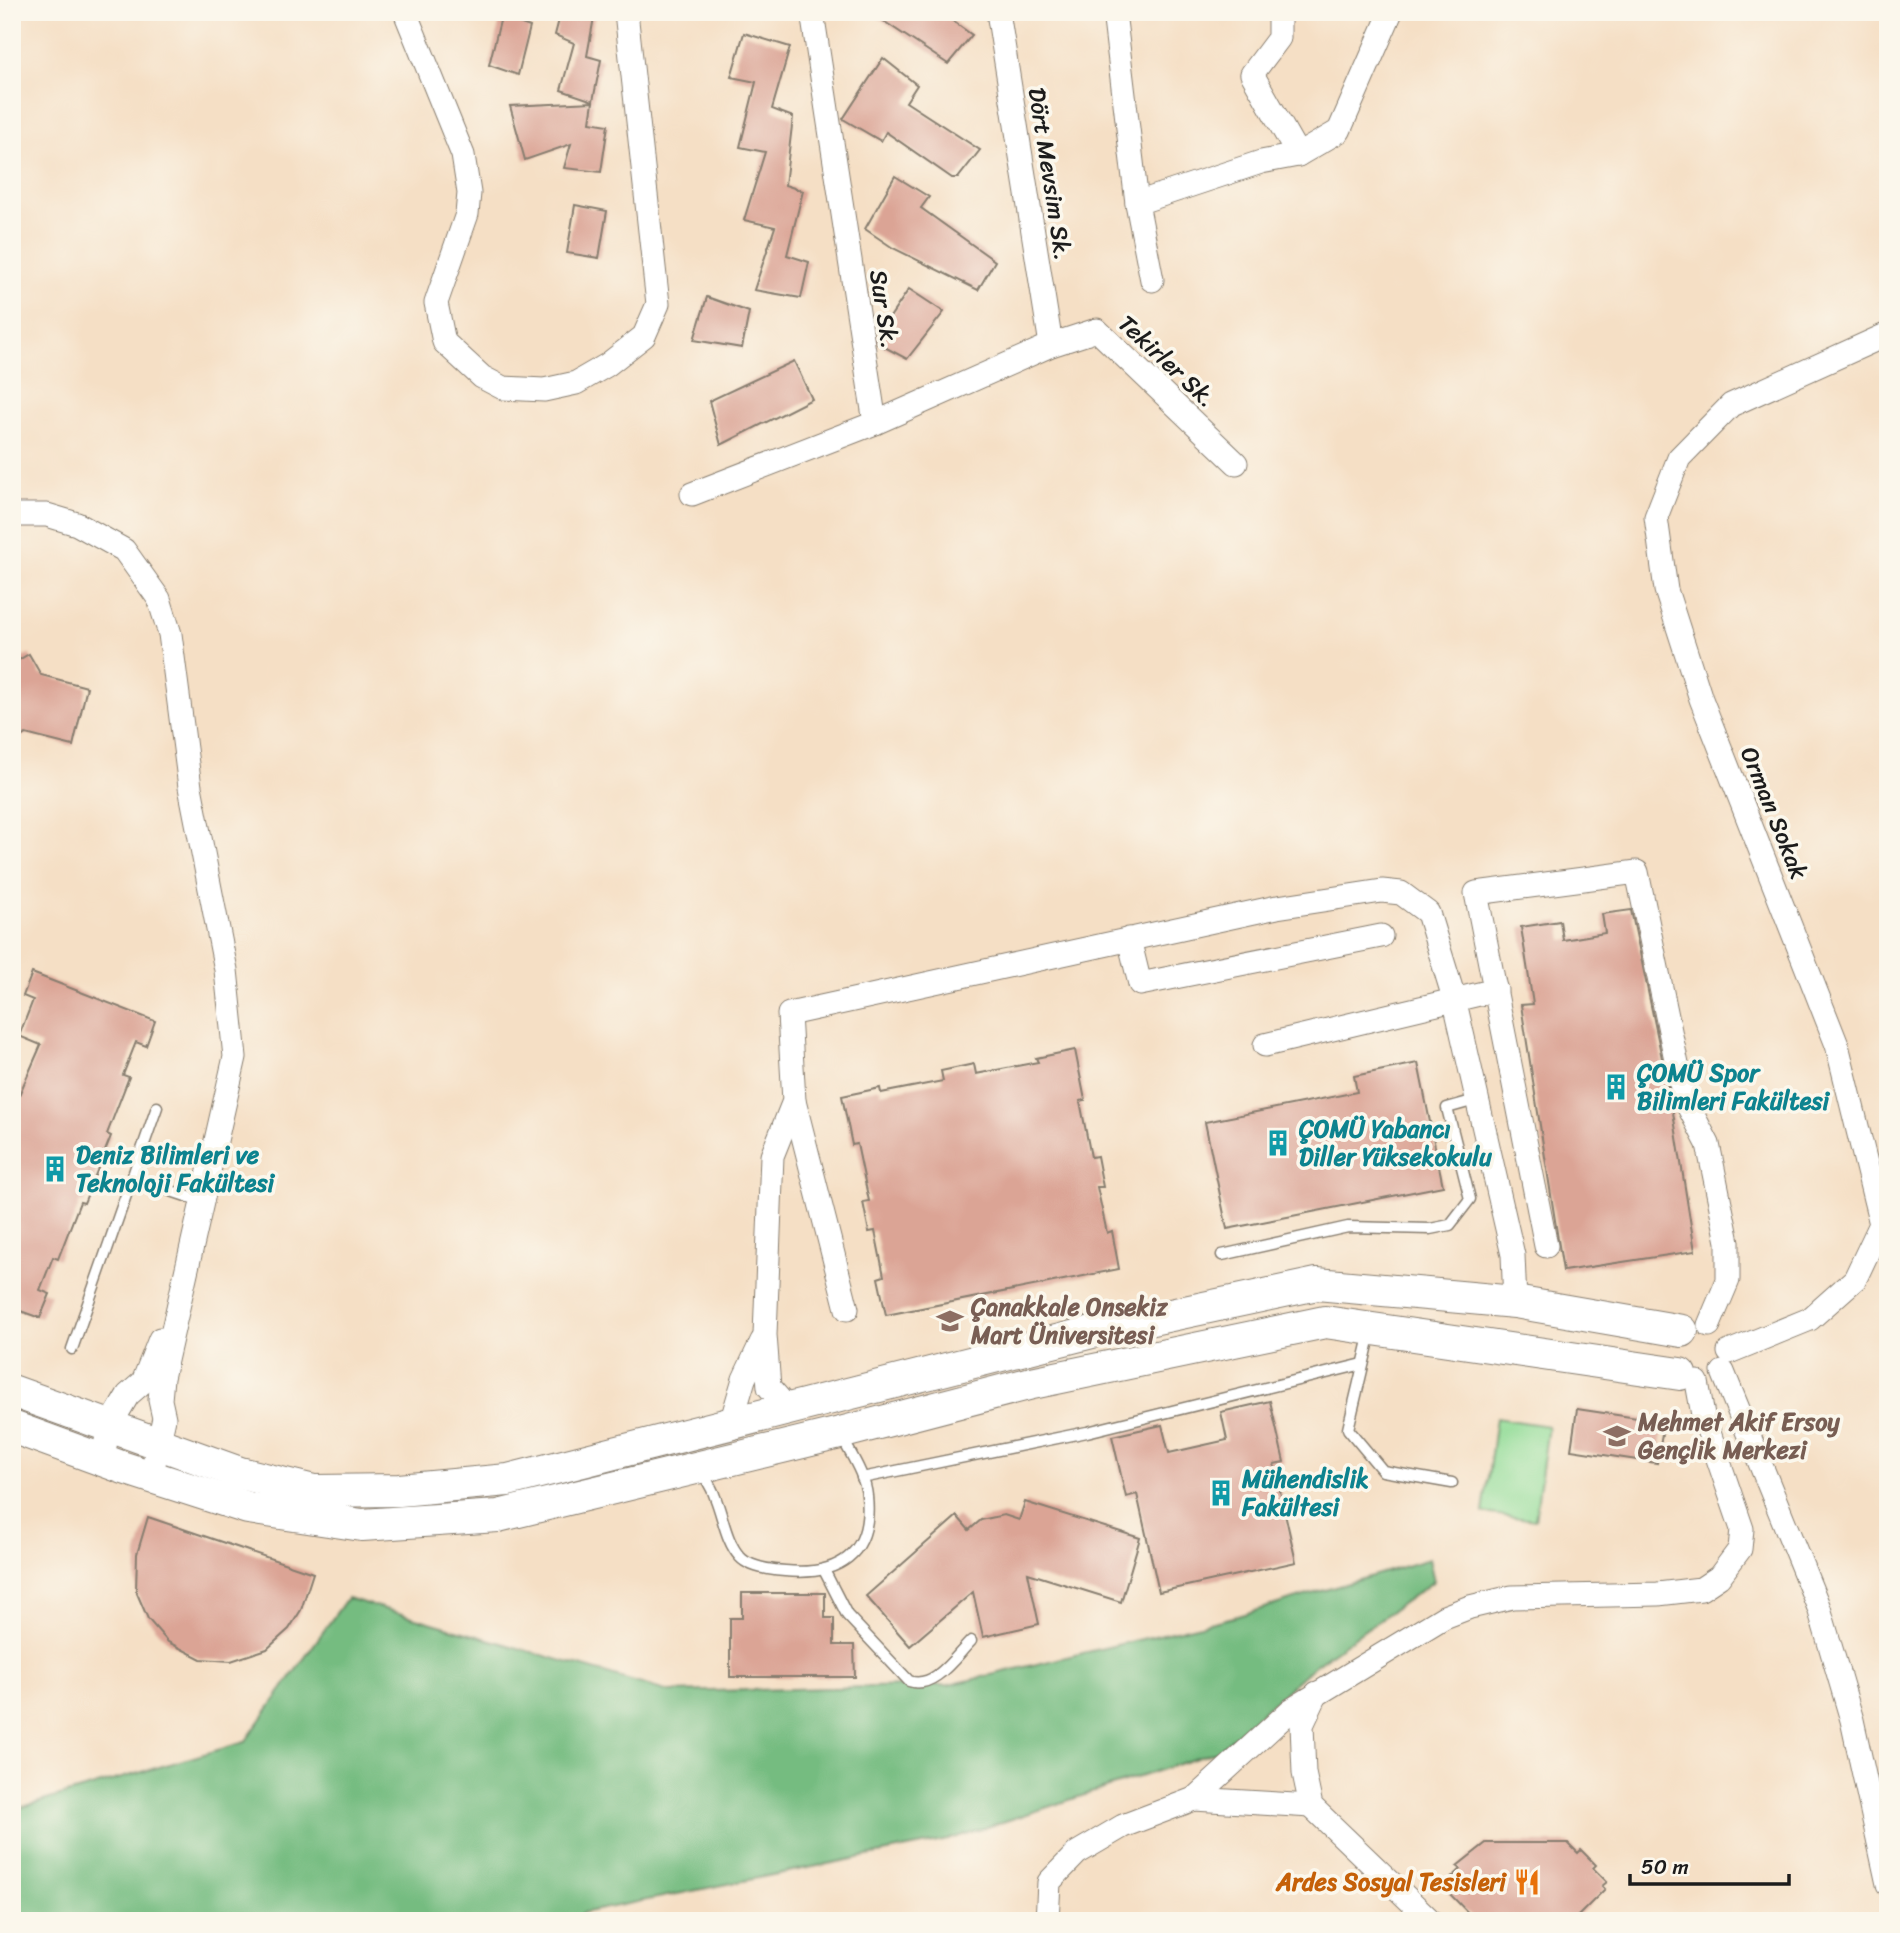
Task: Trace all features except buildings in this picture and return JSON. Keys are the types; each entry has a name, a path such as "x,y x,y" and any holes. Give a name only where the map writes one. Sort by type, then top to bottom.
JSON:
{"street":[{"path":"405,12 463,155 469,193 467,214 436,303 444,342 482,377 503,388 544,390 576,383 607,365 644,336 658,304 626,12"},
{"name":"Sur Sk.","path":"812,12 875,423"},
{"name":"Dört Mevsim Sk.","path":"998,12 1051,345"},
{"path":"1114,12 1137,204 1152,280"},
{"path":"1279,12 1279,38 1252,74 1298,155"},
{"path":"1137,204 1261,162 1298,155 1339,131 1391,12"},
{"name":"Tekirler Sk.","path":"1051,345 1097,330 1236,463"},
{"name":"Orman Sokak","path":"1726,1362 1810,1319 1855,1279 1881,1224 1837,1045 1701,699 1666,590 1656,517 1679,458 1731,405 1888,334"},
{"path":"692,494 875,423 1051,345"},
{"path":"12,515 47,516 77,524 124,550 159,599 170,634 190,787 226,970 235,1057 162,1378 160,1400 164,1418 151,1477"},
{"path":"12,522 45,522 73,530 118,554 153,602 163,635 184,790 219,971 226,1055 166,1323 143,1382 128,1395 109,1427 102,1460"},
{"path":"1047,1921 1049,1882 1077,1853 1123,1826 1194,1799 1281,1719 1317,1693 1414,1633 1470,1607 1511,1597 1618,1596 1701,1589 1720,1577 1740,1549 1742,1529 1703,1415 1688,1378 1672,1357 1675,1338 1695,1328 1728,1280 1728,1242 1708,1144 1684,1098 1637,872 1476,893 1546,1246"},
{"path":"847,1309 794,1101 789,1014 1277,907 1382,891 1401,893 1413,899 1428,914 1454,998 1479,1099 1513,1255 1515,1302"},
{"path":"1129,939 1140,984 1381,936"},
{"path":"1265,1045 1496,990"},
{"path":"794,1101 772,1156 765,1335 769,1387 790,1411 805,1441"},
{"path":"12,1391 157,1446 240,1473 314,1491 399,1490 508,1480 1100,1331 1317,1284 1515,1302 1695,1328 1724,1336 1726,1362 1819,1608 1852,1720 1888,1884"},
{"path":"12,1427 151,1477 248,1508 362,1525 498,1516 840,1433 1032,1383 1325,1322 1688,1378 1716,1378 1726,1362"},
{"path":"734,1457 730,1423 744,1379 765,1335"},
{"path":"1317,1693 1302,1725 1304,1773 1311,1806 1424,1917"},
{"path":"1194,1799 1311,1806"}],"lane":[{"path":"1222,1255 1348,1227 1430,1229 1450,1225 1470,1199 1447,1108 1479,1099"},
{"path":"72,1349 157,1107"},
{"path":"132,1178 195,1199"},
{"path":"1371,1327 1348,1429 1383,1471 1452,1483"},
{"path":"862,1478 1087,1432 1363,1364"},
{"path":"698,1467 714,1494 730,1540 740,1558 767,1570 799,1573 824,1570 846,1563 858,1546 866,1522 867,1496 862,1478 840,1433"},
{"path":"824,1570 847,1615 909,1681 920,1684 931,1681 971,1641"}],"green space":[{"path":"1496,1418 1548,1426 1535,1520 1483,1513"},
{"path":"1429,1559 1434,1581 1315,1665 1218,1751 948,1840 582,1913 580,1921 12,1921 12,1810 245,1742 347,1598 669,1692 949,1685 1234,1617"}],"place":[{"name":"ÇOMÜ Spor Bilimleri Fakültesi","path":"1616,1087"},
{"name":"ÇOMÜ Yabancı Diller Yüksekokulu","path":"1278,1143"},
{"name":"Deniz Bilimleri ve Teknoloji Fakültesi","path":"55,1169"},
{"name":"Çanakkale Onsekiz Mart Üniversitesi","path":"950,1321"},
{"name":"Mehmet Akif Ersoy Gençlik Merkezi","path":"1617,1436"},
{"name":"Mühendislik Fakültesi","path":"1221,1493"},
{"name":"Ardes Sosyal Tesisleri","path":"1527,1882"}]}
